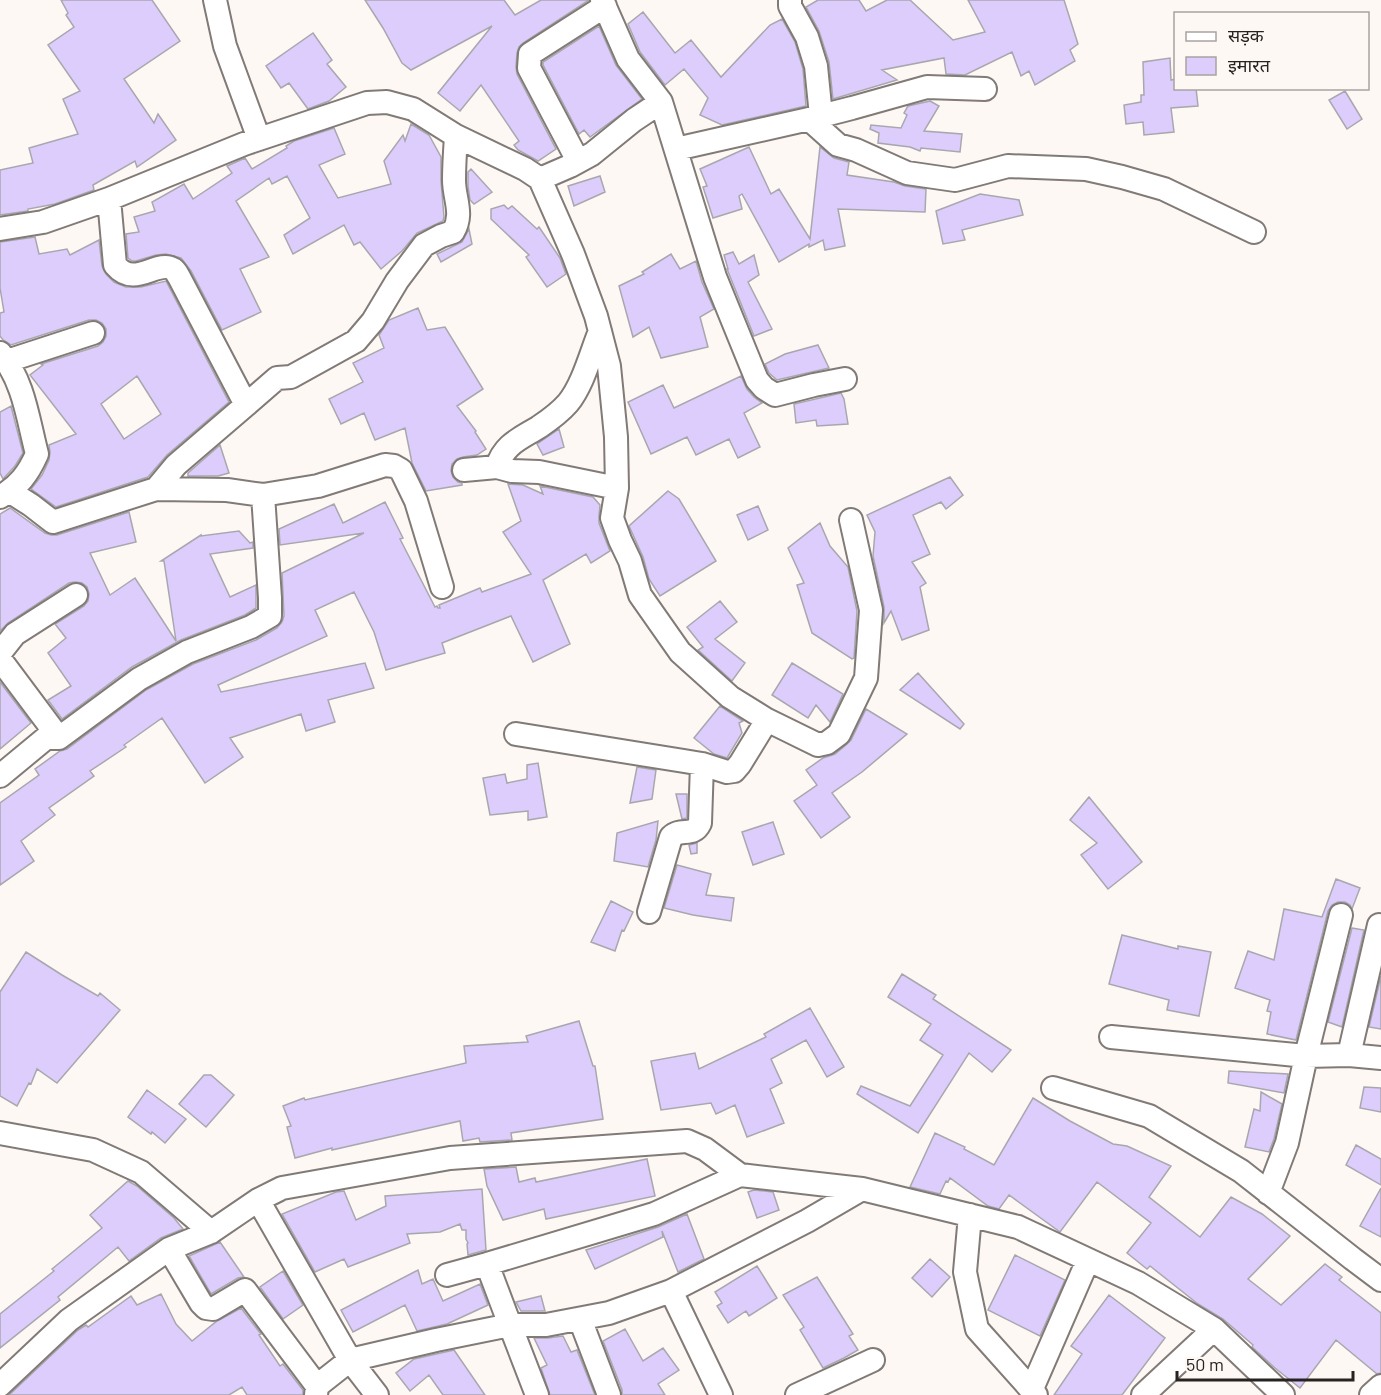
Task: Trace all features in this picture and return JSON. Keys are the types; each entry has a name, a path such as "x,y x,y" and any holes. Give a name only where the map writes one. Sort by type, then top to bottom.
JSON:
{"street":[{"path":"214,0 225,46 259,139"},
{"path":"790,0 790,6 807,37 816,66 815,117 838,145 856,150 908,173 955,180 1008,166 1086,169 1164,189 1254,232"},
{"path":"578,161 529,68 530,54 603,3 628,58 661,102 715,277 757,380 775,395 845,379"},
{"path":"676,149 815,117 927,87 985,89"},
{"path":"0,229 43,222 109,199 244,144 367,103 387,102 413,109 456,136 525,169 540,179 573,254 596,316 609,366 616,437 617,488 612,518 630,561 640,595 680,652 730,697 767,720 818,745 839,734 866,678 871,610 851,520"},
{"path":"540,179 592,154 634,120 661,102"},
{"path":"156,489 176,465 277,378 291,376 356,341 373,321 397,281 424,245 453,232 458,225 459,214 454,182 456,136"},
{"path":"109,199 115,265 120,272 128,276 166,267 173,269 246,405"},
{"path":"497,467 500,456 510,445 541,426 567,404 585,372 600,331"},
{"path":"93,333 3,357 18,380 37,454 28,473 5,494 31,505 52,522 156,489 227,490 263,495 318,486 386,465 394,466 401,470 416,501 442,587"},
{"path":"464,470 497,467 512,471 539,472 617,488"},
{"path":"0,776 46,738 59,738 139,679 187,652 251,627 270,616 263,495"},
{"path":"0,653 15,634 76,595"},
{"path":"0,658 59,738"},
{"path":"516,734 702,764 727,772 734,771 740,764 767,720"},
{"path":"650,912 671,837 678,832 693,831 699,823 702,764"},
{"path":"1268,1193 1287,1143 1341,915"},
{"path":"1349,1054 1379,925"},
{"path":"1111,1037 1306,1056 1349,1054 1381,1058"},
{"path":"1053,1088 1149,1116 1240,1172 1381,1280"},
{"path":"0,1133 93,1150 141,1172 211,1232"},
{"path":"0,1385 69,1320 169,1249 211,1232 258,1200 282,1188 450,1158 687,1141 705,1149 740,1175 861,1189 1018,1227 1138,1283 1214,1329 1283,1395"},
{"path":"447,1275 654,1214 740,1175"},
{"path":"169,1249 206,1308 213,1309 245,1290 316,1390 350,1360 510,1325 546,1325 609,1313 671,1291 807,1221 861,1189"},
{"path":"258,1200 350,1360 377,1395"},
{"path":"970,1215 965,1272 977,1329 1034,1393 1088,1260"},
{"path":"487,1264 537,1395"},
{"path":"671,1291 719,1394"},
{"path":"580,1319 609,1395"},
{"path":"1143,1395 1214,1329"},
{"path":"797,1395 873,1360"},
{"path":"1371,1395 1381,1386"}],"building":[{"path":"61,0 152,0 180,41 124,79 154,123 158,114 176,140 137,167 135,161 93,185 94,190 55,204 0,215 0,170 33,163 29,148 78,134 63,99 80,91 48,45 74,27 66,15 68,13"},
{"path":"365,0 504,0 515,15 541,0 589,0 523,43 517,53 517,74 556,149 538,161 518,150 514,145 519,141 481,85 460,111 438,93 492,26 411,70 402,63"},
{"path":"818,0 859,0 866,11 887,0 910,0 953,40 985,32 968,0 1064,0 1078,44 1070,50 1075,61 1035,85 1029,71 1021,76 1012,52 965,75 946,74 944,58 882,70 897,80 833,99 829,62 819,31 806,7"},
{"path":"643,12 675,53 691,40 721,77 770,25 782,19 795,42 803,69 806,106 722,125 700,115 708,98 684,69 665,85 640,52 628,24"},
{"path":"599,26 616,65 642,99 590,137 584,130 579,134 543,62"},
{"path":"313,33 332,60 327,64 346,87 329,101 308,109 289,83 281,88 266,66"},
{"path":"1170,58 1174,90 1196,90 1198,106 1171,108 1174,132 1144,135 1143,122 1126,124 1124,105 1141,102 1141,95 1144,95 1143,62"},
{"path":"1345,91 1362,119 1347,129 1329,100"},
{"path":"930,101 939,106 924,131 962,134 960,152 921,148 920,151 910,147 878,143 879,133 870,129 871,125 901,128 908,106"},
{"path":"411,124 429,135 441,157 444,217 443,221 417,233 402,251 381,269 360,242 354,245 344,225 293,254 284,235 310,218 287,176 272,184 269,178 236,201 269,257 240,269 261,312 222,330 191,271 181,258 166,254 136,261 128,258 126,234 139,232 134,217 155,211 152,202 184,184 193,199 232,173 227,166 245,158 252,169 287,148 286,146 294,141 334,128 345,154 319,165 338,198 391,184 384,161 403,135 405,141"},
{"path":"749,147 771,194 779,189 810,239 820,147 834,158 849,162 847,175 926,189 925,212 838,209 845,246 825,250 823,240 809,247 809,244 779,262 742,194 739,196 742,209 713,218 703,187 707,186 700,169"},
{"path":"471,169 492,192 474,204 470,200 468,186 468,172"},
{"path":"600,176 605,192 574,206 568,186"},
{"path":"980,194 1019,200 1023,215 962,230 965,240 943,244 936,211"},
{"path":"504,205 508,209 512,206 537,229 539,227 560,258 566,274 547,287 526,257 529,255 491,219 491,209"},
{"path":"469,229 472,244 441,262 437,254 462,242"},
{"path":"35,237 39,254 67,249 70,255 99,240 102,266 114,282 126,287 141,287 166,281 229,402 167,455 148,477 56,507 31,489 42,475 49,460 49,445 76,434 30,375 43,365 41,364 98,346 106,336 106,329 102,323 89,320 11,345 3,340 0,336 0,313 4,312 0,288 0,242","holes":["137,376 161,414 124,439 101,404"]},
{"path":"733,252 739,264 754,255 759,275 748,282 772,329 754,336 727,269 724,255"},
{"path":"671,254 680,269 696,261 714,309 700,317 708,347 661,358 649,327 633,337 619,286 644,274 642,272"},
{"path":"418,308 427,330 445,327 483,389 457,406 486,449 477,455 457,459 452,464 453,477 462,485 426,491 412,463 405,428 375,440 364,413 341,424 329,399 363,382 353,363 384,348 379,335 389,320"},
{"path":"818,345 829,368 777,380 769,373 765,364 785,354"},
{"path":"741,376 747,389 762,403 744,413 760,447 738,458 729,439 696,455 687,437 651,454 628,402 663,385 674,408"},
{"path":"841,393 848,424 817,426 816,420 796,423 794,404"},
{"path":"11,406 23,453 3,479 0,473 0,412"},
{"path":"559,429 564,447 543,455 537,444"},
{"path":"220,445 229,473 218,476 188,476 188,473"},
{"path":"950,477 963,495 946,509 941,502 913,515 930,554 912,562 926,583 920,587 929,630 902,640 891,611 884,623 884,607 873,556 875,532 867,515"},
{"path":"508,484 523,485 543,494 540,486 593,497 600,505 599,523 610,551 591,563 586,554 543,580 570,644 533,662 511,616 442,643 445,653 386,670 374,632 354,592 315,610 327,636 218,685 221,692 365,663 374,688 328,700 335,722 306,731 301,714 230,738 243,757 205,783 162,718 124,745 126,747 90,771 94,776 49,808 55,815 21,841 34,861 0,885 0,803 39,775 35,769 60,751 67,749 146,690 193,664 256,640 277,628 284,616 282,573 364,533 280,545 279,529 334,504 343,523 385,502 403,538 400,539 435,607 440,608 439,605 480,588 482,592 531,574 503,532 521,521"},
{"path":"668,491 679,499 716,561 660,596 649,579 643,557 629,526"},
{"path":"758,506 768,530 748,540 737,515"},
{"path":"10,508 51,535 129,512 136,542 90,553 110,595 135,578 176,641 164,561 161,561 201,535 239,531 250,543 253,542 253,548 210,554 230,597 256,585 256,608 245,615 181,640 132,667 62,719 48,700 71,686 48,653 66,638 55,624 84,606 89,594 87,587 82,583 69,583 8,623 0,631 0,514"},
{"path":"820,523 830,546 848,567 857,611 854,658 852,659 812,633 797,585 804,583 788,548"},
{"path":"720,601 737,622 715,639 745,663 732,681 698,650 703,647 687,627"},
{"path":"792,663 843,694 830,722 816,705 808,718 772,695"},
{"path":"918,673 964,724 960,729 900,690"},
{"path":"0,682 31,723 0,749"},
{"path":"720,706 743,721 739,723 742,733 727,758 714,754 694,738"},
{"path":"866,709 907,734 862,772 832,793 850,817 821,838 794,801 817,785 806,770 823,758 835,754 851,740"},
{"path":"538,763 547,817 528,820 528,811 490,815 483,778 505,774 507,783 527,779 527,765"},
{"path":"637,767 656,770 652,799 630,803"},
{"path":"676,794 687,794 687,818 682,819"},
{"path":"1089,797 1142,862 1108,889 1081,855 1097,843 1070,820"},
{"path":"658,821 656,840 648,867 614,861 617,833"},
{"path":"773,822 784,854 753,865 742,832"},
{"path":"697,843 697,853 691,854 689,845"},
{"path":"677,865 711,874 706,895 734,898 731,921 664,908"},
{"path":"1336,879 1360,888 1352,909 1345,902 1338,902 1328,911 1296,1040 1267,1034 1271,1012 1267,1011 1270,1000 1235,988 1248,951 1274,960 1284,909 1322,917"},
{"path":"611,901 633,912 624,931 622,930 615,951 591,942"},
{"path":"1352,928 1364,930 1342,1027 1328,1022"},
{"path":"1122,935 1178,949 1178,946 1211,952 1199,1016 1167,1010 1169,1000 1109,984"},
{"path":"26,952 98,996 100,993 120,1010 57,1083 37,1069 31,1084 29,1083 17,1106 0,1096 0,992"},
{"path":"902,974 936,995 933,999 1011,1050 992,1072 969,1053 918,1133 857,1094 861,1086 910,1106 943,1055 920,1040 931,1024 888,997"},
{"path":"1381,976 1381,1029 1369,1027"},
{"path":"810,1008 844,1067 827,1077 806,1040 771,1059 782,1083 770,1089 784,1123 747,1137 735,1105 716,1114 711,1103 661,1110 651,1061 695,1053 699,1069 766,1037 764,1034"},
{"path":"579,1021 593,1066 595,1066 603,1119 511,1133 512,1140 480,1142 479,1138 463,1141 460,1121 295,1158 287,1127 291,1126 283,1106 304,1098 305,1100 466,1063 464,1046 528,1042 526,1036"},
{"path":"1229,1071 1288,1074 1284,1093 1228,1083"},
{"path":"204,1075 211,1075 234,1095 206,1127 179,1104"},
{"path":"1364,1087 1381,1088 1381,1112 1360,1108"},
{"path":"147,1090 186,1119 165,1143 128,1117"},
{"path":"1261,1092 1282,1104 1269,1152 1245,1147 1254,1109 1260,1111"},
{"path":"1033,1098 1113,1144 1127,1146 1171,1166 1149,1197 1200,1237 1231,1197 1262,1214 1290,1236 1248,1279 1281,1305 1325,1264 1342,1277 1339,1280 1381,1313 1381,1373 1377,1374 1336,1340 1300,1388 1223,1319 1198,1304 1150,1266 1147,1269 1127,1253 1151,1223 1097,1182 1060,1232 1009,1195 999,1209 988,1206 950,1178 948,1182 946,1181 940,1194 910,1187 935,1133 965,1147 964,1149 994,1165"},
{"path":"1356,1145 1381,1159 1381,1185 1346,1165"},
{"path":"647,1159 655,1196 546,1219 544,1209 503,1220 487,1186 484,1169 516,1167 519,1182 535,1178 536,1182"},
{"path":"128,1181 174,1218 183,1229 161,1238 129,1261 118,1247 58,1297 60,1300 0,1348 0,1314 54,1271 52,1269 102,1228 90,1215"},
{"path":"1381,1188 1381,1237 1360,1226"},
{"path":"482,1189 486,1250 468,1255 466,1230 462,1230 460,1224 440,1232 407,1234 410,1243 348,1267 344,1259 315,1272 282,1214 336,1192 344,1191 356,1220 386,1206 385,1196"},
{"path":"754,1190 773,1192 779,1210 757,1218 748,1192"},
{"path":"687,1214 704,1259 678,1272 662,1231 663,1237 595,1269 586,1250 658,1227"},
{"path":"220,1242 244,1277 238,1278 211,1294 189,1256"},
{"path":"1015,1255 1065,1280 1040,1336 988,1310"},
{"path":"930,1259 950,1277 932,1297 912,1278"},
{"path":"757,1266 777,1298 749,1316 746,1311 728,1323 717,1306 722,1303 715,1292"},
{"path":"418,1270 422,1284 433,1279 443,1301 480,1284 488,1305 447,1324 417,1331 405,1305 353,1332 341,1310"},
{"path":"283,1271 303,1305 283,1319 260,1287"},
{"path":"817,1277 853,1334 849,1336 858,1350 823,1368 800,1330 804,1327 783,1295"},
{"path":"161,1294 176,1324 192,1341 217,1321 241,1308 261,1334 259,1335 280,1366 283,1364 303,1390 303,1395 247,1395 242,1387 229,1395 9,1395 78,1330 86,1325 88,1327 131,1296 137,1305"},
{"path":"1109,1295 1165,1338 1122,1395 1054,1395 1082,1354 1071,1346"},
{"path":"541,1296 545,1311 521,1311 516,1302"},
{"path":"625,1329 643,1361 663,1348 679,1370 658,1384 665,1395 622,1395 603,1341"},
{"path":"563,1336 571,1352 577,1350 595,1395 550,1395 541,1368 547,1365 534,1338"},
{"path":"454,1350 485,1395 443,1395 429,1375 410,1391 396,1373 414,1359"}]}
